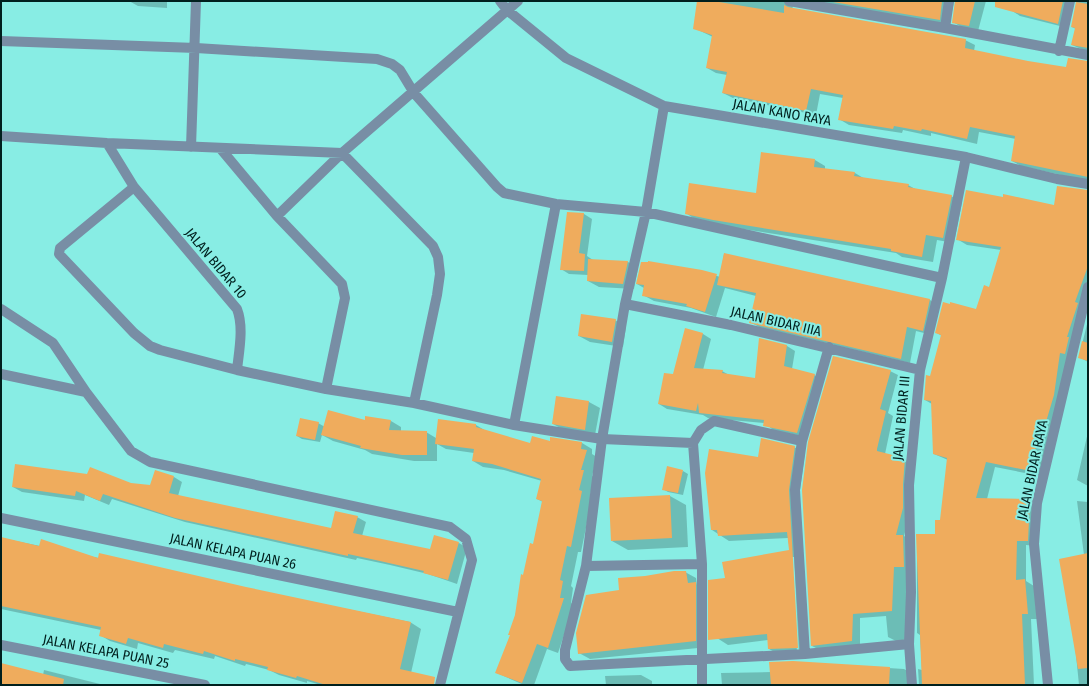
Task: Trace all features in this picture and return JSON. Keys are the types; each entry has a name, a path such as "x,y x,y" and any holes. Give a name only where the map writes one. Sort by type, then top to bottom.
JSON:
{"street":[{"path":"191,147 196,48 196,1"},
{"name":"JALAN KANO RAYA","path":"500,1 507,10 566,58 664,106 966,157 1057,179 1088,184"},
{"path":"277,216 342,153 414,93 518,1"},
{"path":"789,1 945,28 1059,51 1088,55"},
{"path":"945,28 949,1"},
{"path":"1059,51 1070,1"},
{"path":"1,41 196,48 377,59 392,64 400,70 414,93 504,193 556,204 646,212 942,278"},
{"path":"664,106 646,212 625,304 602,439 586,566 565,650 565,659 570,666 702,658 805,654 909,644"},
{"path":"1,136 107,143 342,153 433,246 438,257 440,274 437,295 414,403"},
{"name":"JALAN BIDAR 10","path":"107,143 134,187 237,308 240,321 238,370"},
{"path":"220,148 277,216 342,284 345,292 345,298 326,389"},
{"name":"JALAN BIDAR III","path":"912,685 909,644 911,592 909,485 920,370 942,278 966,157"},
{"path":"134,187 60,248 59,256 134,333 150,346 160,350 238,370 326,389 414,403 514,425 602,439 693,443"},
{"path":"514,425 556,204"},
{"name":"JALAN BIDAR RAYA","path":"1048,685 1034,544 1034,524 1037,503 1088,287"},
{"name":"JALAN BIDAR IIIA","path":"625,304 731,324 920,370"},
{"path":"1,309 53,343 86,392 131,451 150,462 450,527 466,539 472,560 440,685"},
{"path":"805,654 795,490 802,441 829,347"},
{"path":"1,374 86,392"},
{"path":"702,685 702,564 693,443 701,430 714,421 802,441"},
{"name":"JALAN KELAPA PUAN 26","path":"1,518 458,612"},
{"path":"586,566 702,564"},
{"name":"JALAN KELAPA PUAN 25","path":"1,645 205,685"}],"building":[{"path":"697,1 713,1 784,13 784,5 788,7 966,39 965,48 1066,67 1068,58 1088,61 1088,177 1011,161 1015,136 970,127 967,139 922,129 921,131 894,126 893,129 838,120 843,95 811,89 806,111 722,93 727,72 706,68 712,35 693,29"},
{"path":"827,1 942,1 940,20"},
{"path":"955,1 975,1 969,26 952,23"},
{"path":"995,1 1063,1 1058,24 995,7"},
{"path":"1076,2 1088,4 1088,48 1071,45 1075,28 1071,27"},
{"path":"761,152 815,159 814,167 855,172 854,176 909,184 908,187 952,195 943,238 926,235 922,257 891,251 891,249 713,220 685,214 689,183 756,193"},
{"path":"1057,186 1088,190 1088,266 1075,302 1078,303 1067,337 1069,337 1065,354 1060,353 1054,395 1043,432 1039,431 1031,471 986,462 976,498 1030,499 1028,541 1017,541 1016,580 1025,579 1028,614 1022,614 1025,685 922,685 916,534 935,534 935,520 940,520 947,458 933,454 931,401 924,400 926,375 930,376 941,335 935,333 943,302 950,304 950,302 976,309 984,285 989,287 1001,247 956,240 966,190 1003,197 1003,194 1054,205"},
{"path":"567,212 584,213 579,253 585,254 584,271 560,270"},
{"path":"724,253 930,299 923,331 907,327 901,359 749,323 756,293 717,285"},
{"path":"588,259 628,261 623,284 587,281"},
{"path":"648,261 717,274 705,312 686,306 687,304 642,296 644,285 636,284 641,262"},
{"path":"581,314 616,319 612,342 578,336"},
{"path":"685,328 703,333 694,368 723,370 722,373 755,378 759,338 787,345 784,366 815,374 797,433 763,426 764,420 699,413 698,403 696,411 658,404 664,373 673,374"},
{"path":"1082,341 1088,343 1088,361 1078,358"},
{"path":"833,356 891,370 880,409 886,411 877,451 905,458 903,508 896,535 903,535 904,567 894,567 892,611 853,614 852,641 811,646 802,490 808,442"},
{"path":"556,396 589,401 585,430 552,424"},
{"path":"328,410 365,420 365,416 391,420 389,430 427,431 427,455 402,455 360,448 361,446 321,435"},
{"path":"300,418 319,422 315,440 296,436"},
{"path":"438,419 476,424 476,427 530,443 532,436 550,441 550,437 582,442 581,449 587,450 581,470 584,470 579,490 582,491 571,547 567,546 560,580 563,581 560,598 564,598 548,648 537,644 522,683 495,673 510,635 508,635 515,615 521,574 523,575 530,543 533,544 542,501 536,499 541,479 492,464 472,461 474,449 435,444"},
{"path":"761,438 795,446 789,490 798,648 768,649 767,634 708,640 708,580 725,578 722,562 789,550 787,532 718,536 717,530 711,530 705,473 709,449 758,457"},
{"path":"15,464 87,474 90,467 131,483 150,485 155,470 174,476 169,493 331,528 335,511 358,516 353,533 430,549 434,535 459,542 448,580 423,573 424,571 380,561 348,554 348,556 175,518 103,494 100,501 76,491 75,496 12,487"},
{"path":"667,466 683,470 678,493 662,490"},
{"path":"670,495 672,538 611,541 609,498"},
{"path":"1,537 39,546 41,539 98,558 99,553 246,587 411,622 400,669 435,677 434,685 326,685 297,676 296,678 267,670 268,667 235,659 235,661 204,651 203,654 164,644 163,648 128,638 126,644 99,636 101,627 1,606"},
{"path":"1088,553 1088,668 1078,669 1059,559"},
{"path":"674,571 686,571 688,583 696,582 696,641 578,654 576,633 586,595 619,590 618,578 645,576"},
{"path":"793,661 890,667 889,685 771,685 769,662"},
{"path":"1,663 64,679 63,685 1,685"}]}
